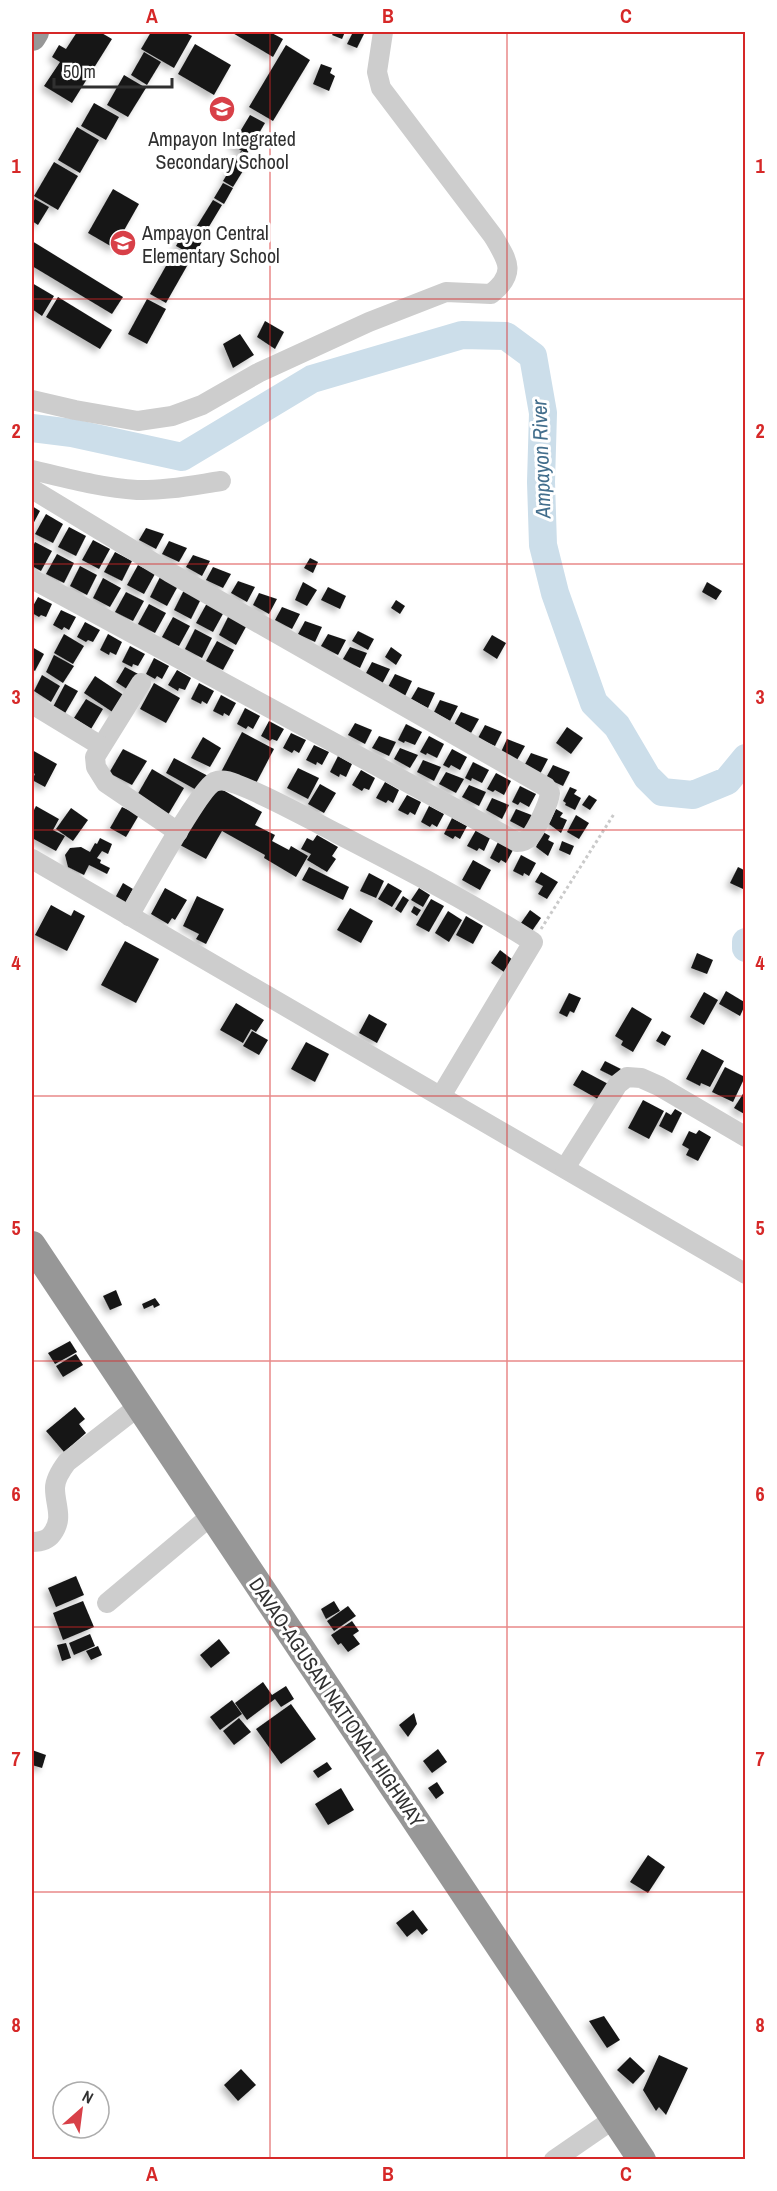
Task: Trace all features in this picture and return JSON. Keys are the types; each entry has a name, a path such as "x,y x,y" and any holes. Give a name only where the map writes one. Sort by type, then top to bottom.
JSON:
{"highway":[{"path":"32,38 35,32"},
{"name":"DAVAO-AGUSAN NATIONAL HIGHWAY","path":"32,1245 642,2160"}],"street":[{"path":"32,400 138,421 172,416 202,405 258,373 369,322 446,292 491,294 502,285 508,274 508,262 493,236 381,88 377,72 383,32"},
{"path":"32,470 104,486 138,490 170,489 221,481"},
{"path":"32,489 169,572 546,787 550,793 549,800 530,836 524,842 517,842 32,579"},
{"path":"141,683 95,757 96,767 106,783 178,832"},
{"path":"32,704 101,746"},
{"path":"129,916 178,832 207,788 223,780 236,784 429,881 533,942 441,1096"},
{"path":"32,859 746,1274"},
{"path":"565,1168 618,1084 627,1077 641,1078 659,1086 746,1137"},
{"path":"32,1542 49,1539 57,1528 60,1519 54,1487 59,1473 67,1462 139,1406"},
{"path":"107,1603 212,1515"},
{"path":"554,2160 615,2118"}],"path":[{"path":"533,942 614,814"}],"building":[{"path":"77,32 100,32 112,39 72,103 44,86 60,62 52,57 59,45 66,49"},
{"path":"151,32 184,32 192,36 174,68 141,49"},
{"path":"231,32 270,32 283,39 273,57"},
{"path":"334,32 345,32 342,39 332,35"},
{"path":"353,32 364,34 357,48 347,44"},
{"path":"195,44 231,65 214,95 178,74"},
{"path":"286,45 310,60 273,121 249,107"},
{"path":"144,52 161,62 147,85 131,75"},
{"path":"321,64 332,68 330,73 335,76 329,91 313,84"},
{"path":"124,75 146,88 128,117 107,105"},
{"path":"94,103 119,117 106,140 81,126"},
{"path":"250,115 265,123 247,154 232,145"},
{"path":"77,127 99,140 80,173 58,160"},
{"path":"241,151 251,158 233,187 223,181"},
{"path":"54,162 78,176 58,210 34,196"},
{"path":"223,183 233,188 224,204 214,198"},
{"path":"113,189 139,204 114,248 88,233"},
{"path":"35,199 49,207 38,225 32,221 32,204"},
{"path":"213,200 222,205 204,235 195,229"},
{"path":"185,230 203,240 194,256 176,246"},
{"path":"32,241 123,297 112,314 32,266"},
{"path":"175,250 191,259 166,303 150,294"},
{"path":"32,283 54,296 42,316 32,309"},
{"path":"58,297 112,330 100,349 46,317"},
{"path":"147,299 166,309 147,344 128,334"},
{"path":"265,321 284,332 275,349 257,337"},
{"path":"240,334 254,355 233,368 223,344"},
{"path":"32,506 40,511 32,526"},
{"path":"46,514 63,524 53,543 35,534"},
{"path":"69,527 86,536 76,556 58,547"},
{"path":"146,528 164,534 156,549 139,540"},
{"path":"93,540 110,549 99,569 82,560"},
{"path":"169,541 187,548 179,562 162,554"},
{"path":"35,542 52,551 41,571 32,566 32,548"},
{"path":"115,552 132,561 122,581 104,572"},
{"path":"57,554 74,563 64,583 46,574"},
{"path":"193,555 210,561 202,576 186,567"},
{"path":"310,558 318,562 313,573 304,568"},
{"path":"138,565 155,574 144,594 127,585"},
{"path":"80,566 97,575 87,595 70,586"},
{"path":"213,567 231,574 223,588 206,580"},
{"path":"160,577 178,586 167,606 150,597"},
{"path":"103,578 121,588 110,607 93,598"},
{"path":"238,581 255,587 247,602 231,593"},
{"path":"303,582 317,590 307,606 295,600"},
{"path":"707,582 722,591 716,600 702,592"},
{"path":"328,587 346,596 340,609 321,600"},
{"path":"184,590 201,599 191,619 174,610"},
{"path":"126,592 144,601 133,621 115,612"},
{"path":"259,593 277,599 269,614 253,605"},
{"path":"38,597 52,604 46,617 41,615 39,617 32,613"},
{"path":"396,600 405,606 400,614 391,608"},
{"path":"207,603 224,612 213,632 196,623"},
{"path":"149,604 166,613 155,633 138,624"},
{"path":"282,607 300,614 292,629 275,620"},
{"path":"61,610 76,617 69,630 64,627 62,630 53,625"},
{"path":"229,615 247,625 236,645 219,635"},
{"path":"173,617 190,626 179,646 162,637"},
{"path":"305,621 322,627 315,642 298,634"},
{"path":"85,622 100,630 93,642 88,640 86,642 77,637"},
{"path":"195,629 212,638 202,658 185,649"},
{"path":"358,631 374,639 368,650 352,641"},
{"path":"64,634 84,646 73,664 54,653"},
{"path":"108,634 122,642 116,655 110,652 109,655 100,650"},
{"path":"328,634 346,640 338,655 321,646"},
{"path":"492,635 506,643 497,659 483,650"},
{"path":"217,641 234,650 223,670 206,661"},
{"path":"130,646 145,654 138,666 133,664 132,667 122,662"},
{"path":"32,647 44,654 35,671 32,669"},
{"path":"350,647 367,653 360,668 343,659"},
{"path":"391,647 402,655 396,665 385,657"},
{"path":"54,655 74,666 63,683 46,672"},
{"path":"154,658 169,666 162,679 157,676 155,679 146,674"},
{"path":"372,662 390,669 382,684 365,675"},
{"path":"125,667 142,676 133,693 116,682"},
{"path":"177,670 191,678 185,690 179,688 178,691 168,685"},
{"path":"395,674 412,681 405,696 388,687"},
{"path":"42,675 60,686 51,702 34,691"},
{"path":"95,676 131,700 120,717 84,693"},
{"path":"154,683 180,698 166,723 140,709"},
{"path":"199,683 214,691 207,704 191,699"},
{"path":"65,684 78,691 64,715 53,707"},
{"path":"418,687 435,693 428,708 411,699"},
{"path":"221,695 236,703 229,716 213,711"},
{"path":"86,699 103,709 91,729 74,718"},
{"path":"440,700 458,706 450,721 434,712"},
{"path":"245,708 260,716 253,729 248,726 246,729 237,724"},
{"path":"461,712 479,719 471,733 454,725"},
{"path":"269,721 284,729 277,741 272,739 270,741 261,736"},
{"path":"355,723 372,730 365,744 348,735"},
{"path":"406,724 422,732 415,745 398,740"},
{"path":"485,725 502,732 495,746 478,738"},
{"path":"567,727 583,738 571,754 556,743"},
{"path":"242,732 274,749 252,791 220,774"},
{"path":"291,733 306,740 299,753 294,750 292,753 283,748"},
{"path":"379,736 396,742 389,756 372,748"},
{"path":"429,736 444,744 437,758 420,752"},
{"path":"203,737 221,748 210,767 191,758"},
{"path":"507,739 525,746 517,760 501,752"},
{"path":"314,745 329,752 322,765 306,760"},
{"path":"400,748 418,755 410,768 394,759"},
{"path":"123,749 147,761 132,785 109,773"},
{"path":"452,749 467,757 460,770 451,765 449,768 443,765"},
{"path":"32,750 57,764 45,787 32,780 35,774 32,772"},
{"path":"531,753 548,759 540,774 524,766"},
{"path":"338,756 352,764 346,777 340,774 339,777 330,772"},
{"path":"174,758 210,777 200,792 166,773"},
{"path":"423,760 441,767 434,781 417,772"},
{"path":"473,762 489,770 482,783 472,778 471,781 465,778"},
{"path":"553,765 570,772 563,786 546,778"},
{"path":"298,768 319,778 308,799 287,788"},
{"path":"152,769 184,788 168,815 136,797"},
{"path":"361,770 375,778 369,790 364,788 362,791 352,785"},
{"path":"446,772 464,779 456,793 439,784"},
{"path":"496,773 511,781 504,795 487,789"},
{"path":"385,782 399,790 393,803 388,800 386,803 376,798"},
{"path":"320,784 336,793 324,813 308,804"},
{"path":"214,785 262,812 255,825 275,835 272,841 289,850 291,846 308,856 296,877 264,858 265,855 222,831 206,859 180,845"},
{"path":"469,785 486,792 479,806 462,797"},
{"path":"520,786 536,794 529,807 520,802 518,805 512,802"},
{"path":"570,787 577,790 574,794 581,798 575,810 565,805 563,801"},
{"path":"407,795 421,802 415,815 410,812 408,815 398,810"},
{"path":"589,795 597,800 590,810 582,805"},
{"path":"492,798 509,805 502,819 486,810"},
{"path":"36,806 59,819 53,830 65,836 56,851 32,838 32,814"},
{"path":"429,806 444,814 437,827 432,824 430,827 421,822"},
{"path":"122,807 139,815 126,837 110,828"},
{"path":"71,808 88,820 73,841 56,829"},
{"path":"516,809 534,816 527,830 510,821"},
{"path":"556,809 563,813 560,817 567,820 561,833 549,824"},
{"path":"576,815 589,823 579,839 567,832"},
{"path":"452,818 467,826 460,839 455,836 453,839 444,834"},
{"path":"476,830 490,838 484,851 479,848 477,851 467,846"},
{"path":"543,832 550,836 548,840 554,843 548,856 536,847"},
{"path":"317,835 338,847 332,856 336,859 327,872 307,860 311,854 301,849 307,838 313,841"},
{"path":"100,838 112,844 108,854 102,851 97,858 101,860 100,863 110,868 107,874 89,865 84,875 68,867 65,855 70,848 81,847 90,852"},
{"path":"562,841 574,846 570,855 559,850"},
{"path":"498,842 513,850 506,863 501,860 499,863 490,858"},
{"path":"521,855 536,863 529,876 513,871"},
{"path":"473,860 491,870 480,890 462,880"},
{"path":"309,867 349,887 343,900 302,880"},
{"path":"738,867 746,871 746,885 743,889 730,883"},
{"path":"541,872 558,882 547,899 538,894 543,886 535,882"},
{"path":"369,873 384,881 376,898 360,891"},
{"path":"123,883 133,889 125,904 115,898"},
{"path":"388,883 402,891 392,907 378,899"},
{"path":"165,888 187,900 175,920 172,918 168,924 151,914"},
{"path":"419,888 430,895 423,907 411,900"},
{"path":"197,896 224,909 206,944 196,939 199,934 183,926"},
{"path":"403,896 409,900 401,913 395,909"},
{"path":"431,899 444,906 429,932 416,925"},
{"path":"51,905 71,916 74,910 85,916 67,951 35,935"},
{"path":"414,906 421,910 417,916 411,912"},
{"path":"350,908 373,921 361,943 337,930"},
{"path":"530,910 541,918 532,931 521,923"},
{"path":"448,911 462,920 449,942 435,933"},
{"path":"466,916 483,926 473,944 456,935"},
{"path":"125,941 159,959 136,1003 101,985"},
{"path":"500,950 513,960 504,972 491,963"},
{"path":"697,953 713,960 707,974 691,968"},
{"path":"726,991 746,1003 740,1016 719,1004"},
{"path":"704,992 718,1000 704,1025 690,1017"},
{"path":"569,993 581,998 574,1013 570,1011 567,1017 559,1013"},
{"path":"236,1003 264,1020 256,1032 251,1029 243,1043 220,1030"},
{"path":"632,1007 652,1019 633,1052 621,1045 623,1041 615,1036"},
{"path":"369,1014 387,1024 377,1043 359,1033"},
{"path":"252,1031 268,1040 259,1055 243,1046"},
{"path":"662,1031 671,1036 665,1046 656,1041"},
{"path":"306,1042 329,1054 315,1082 291,1069"},
{"path":"702,1049 724,1061 710,1087 701,1083 700,1086 686,1079"},
{"path":"605,1061 621,1069 616,1078 600,1070"},
{"path":"725,1067 745,1077 733,1102 712,1092"},
{"path":"582,1070 614,1087 605,1103 573,1085"},
{"path":"746,1089 746,1115 734,1108"},
{"path":"643,1100 664,1111 649,1139 628,1128"},
{"path":"675,1109 682,1113 672,1133 659,1126 666,1112 671,1115"},
{"path":"699,1130 711,1137 698,1161 686,1155 689,1149 682,1145 689,1131 696,1134"},
{"path":"116,1290 122,1305 110,1310 103,1296"},
{"path":"155,1298 160,1305 144,1309 142,1304"},
{"path":"70,1341 77,1352 55,1364 48,1353"},
{"path":"76,1354 83,1365 63,1377 56,1366"},
{"path":"75,1407 85,1419 79,1424 86,1433 64,1452 46,1431"},
{"path":"76,1576 84,1595 56,1607 48,1588"},
{"path":"83,1601 94,1627 63,1640 53,1613"},
{"path":"334,1601 340,1611 326,1619 321,1609"},
{"path":"348,1606 356,1616 334,1631 327,1621"},
{"path":"352,1621 359,1631 353,1635 360,1644 348,1652 341,1643 338,1645 331,1635"},
{"path":"90,1634 95,1646 74,1655 69,1643"},
{"path":"219,1639 230,1653 211,1668 200,1655"},
{"path":"66,1643 71,1658 62,1661 57,1645"},
{"path":"98,1646 102,1655 91,1660 86,1651"},
{"path":"263,1682 272,1695 286,1686 294,1699 281,1707 275,1699 247,1720 235,1703"},
{"path":"232,1700 242,1714 220,1730 210,1717"},
{"path":"291,1704 316,1739 281,1764 256,1729"},
{"path":"414,1713 417,1724 408,1737 399,1725"},
{"path":"239,1718 251,1732 234,1745 223,1731"},
{"path":"438,1749 447,1762 432,1773 423,1761"},
{"path":"32,1750 46,1755 42,1768 32,1765"},
{"path":"327,1762 332,1769 318,1778 313,1771"},
{"path":"437,1782 444,1793 436,1799 428,1788"},
{"path":"341,1788 354,1810 328,1825 315,1804"},
{"path":"648,1855 665,1867 648,1893 630,1882"},
{"path":"413,1910 428,1930 422,1935 417,1929 407,1937 396,1923"},
{"path":"604,2016 620,2040 607,2048 589,2021"},
{"path":"659,2055 688,2068 666,2115 659,2107 656,2111 643,2090"},
{"path":"630,2057 645,2071 633,2084 617,2070"},
{"path":"241,2069 256,2085 238,2101 224,2085"}],"waterway":[{"name":"Ampayon River","path":"32,428 72,433 182,457 312,379 462,335 506,336 533,356 543,413 541,482 543,545 555,593 594,703 617,726 647,777 662,792 693,795 727,781 746,758"},
{"name":"Ampayon River","path":"746,942 746,948"}],"place":[{"name":"Ampayon Integrated Secondary School","path":"222,109"},
{"name":"Ampayon Central Elementary School","path":"123,243"}]}
